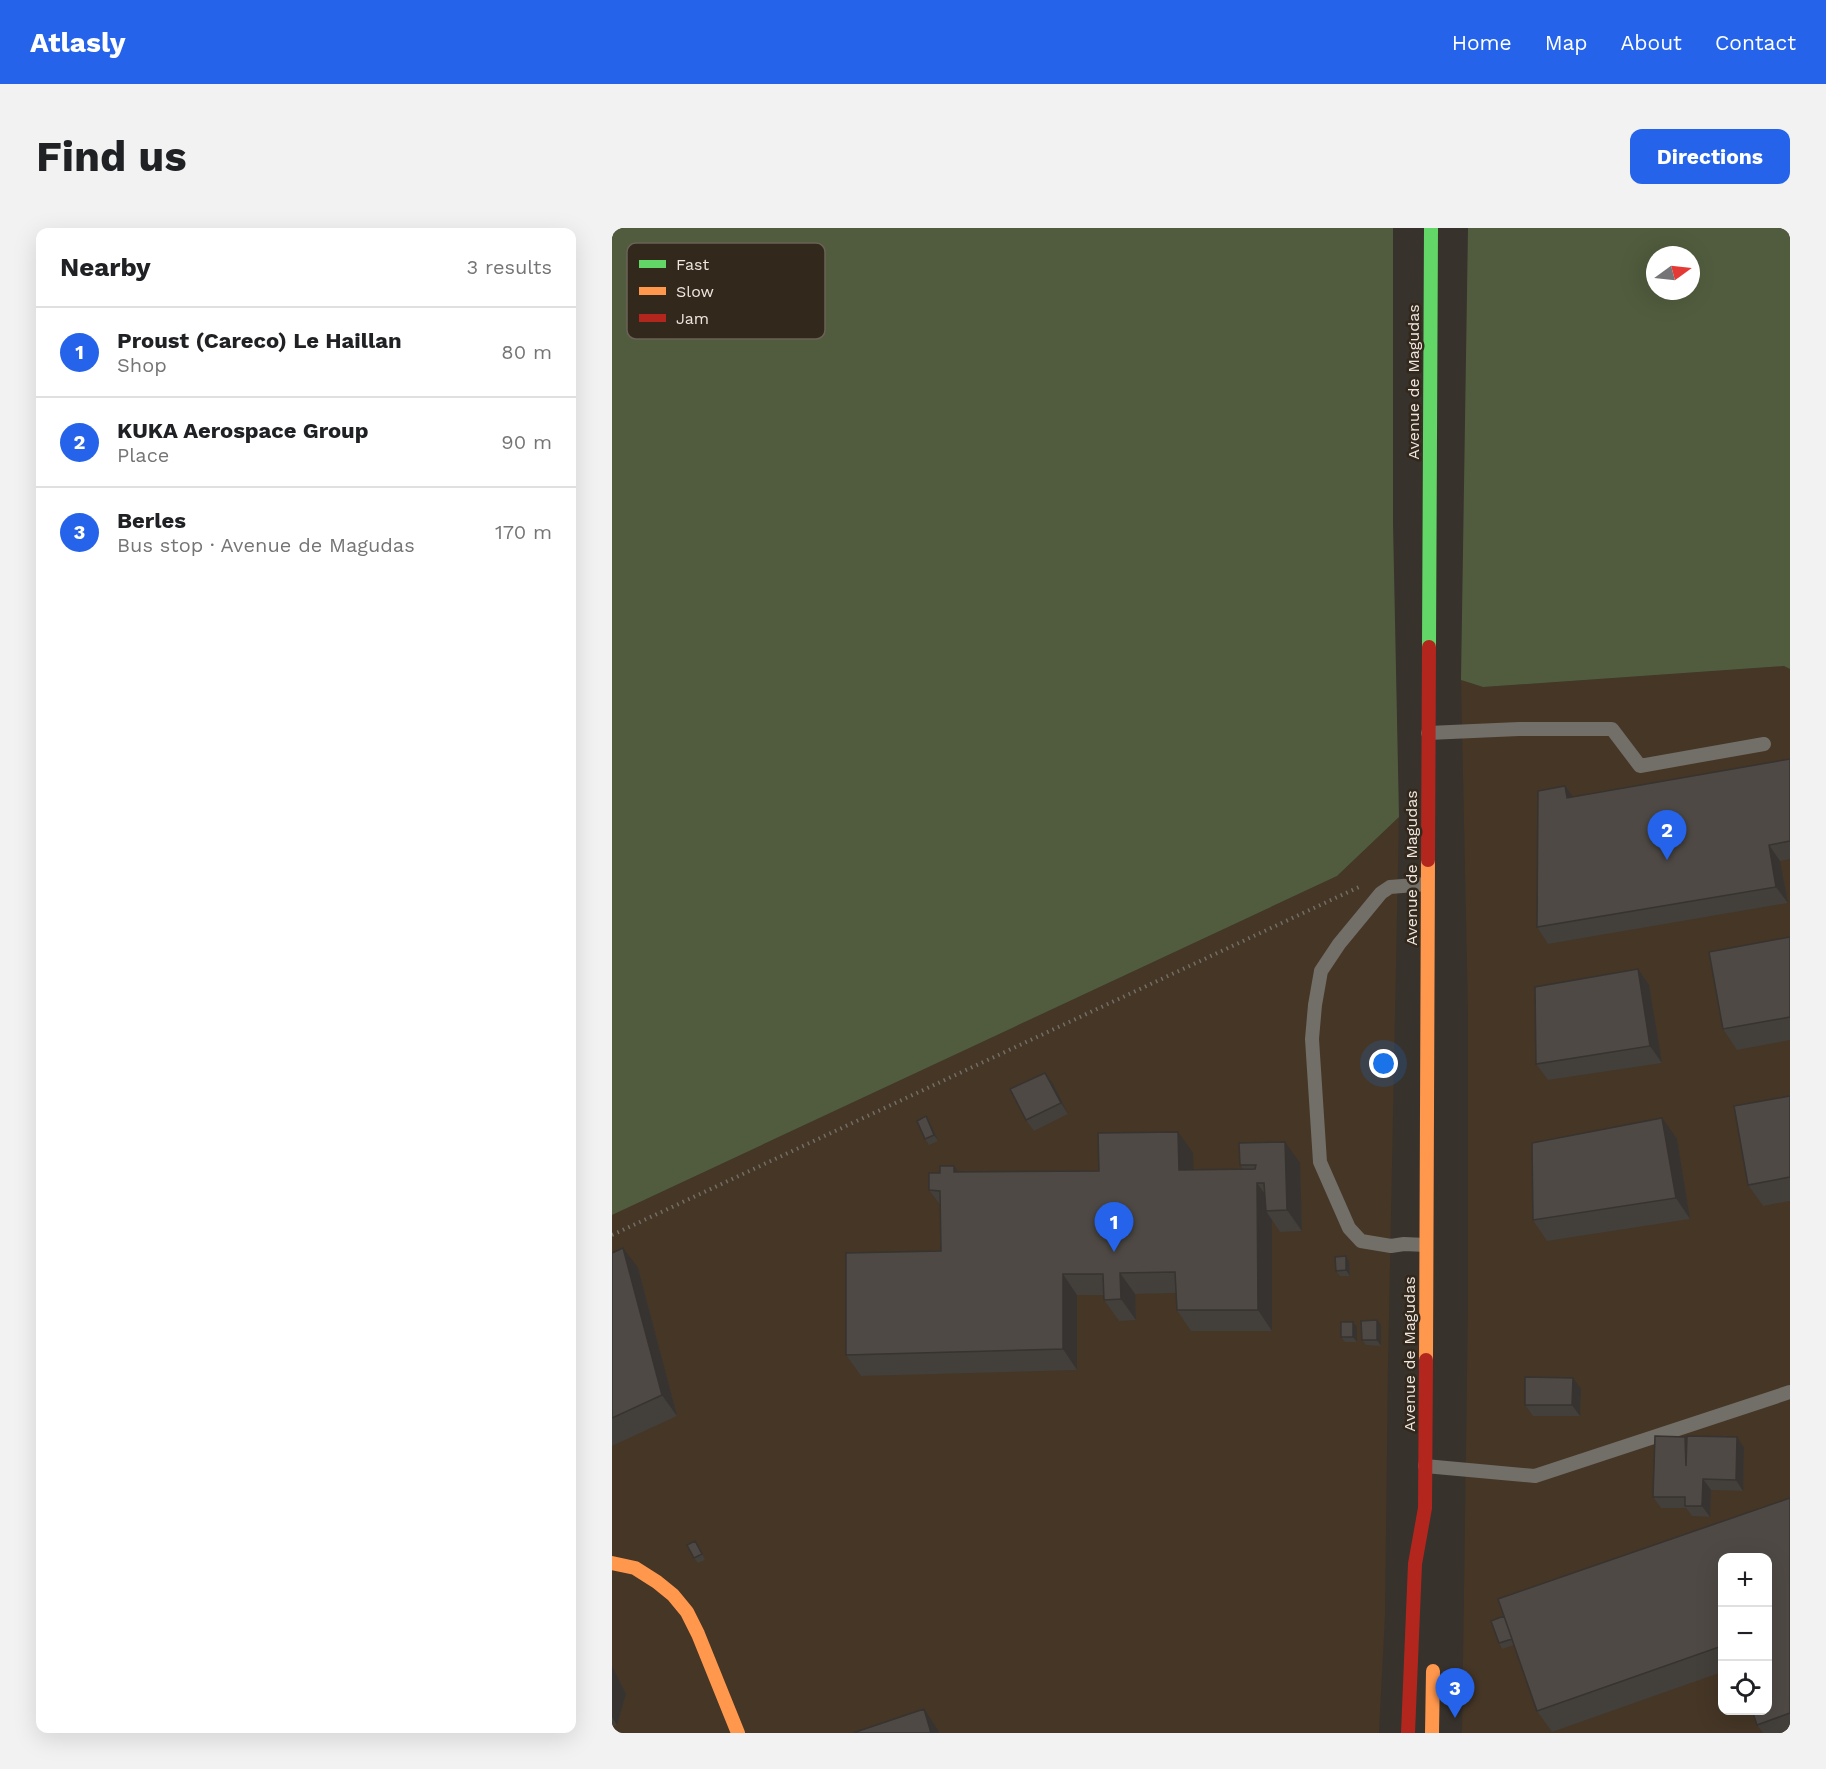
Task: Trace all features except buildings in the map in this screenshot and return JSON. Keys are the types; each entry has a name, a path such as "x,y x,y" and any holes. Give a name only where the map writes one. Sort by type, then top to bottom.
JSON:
{"main road":[{"name":"Avenue de Magudas","path":"1408,1733 1416,1564 1425,1508 1431,228"},
{"name":"Avenue de Magudas","path":"1425,1508 1432,1551"},
{"path":"612,1563 635,1568 657,1582 673,1595 687,1612 738,1733"},
{"path":"1432,1733 1433,1653"}],"lane":[{"path":"1428,733 1519,729 1612,729 1640,766 1764,744"},
{"path":"1426,1245 1391,1246 1361,1241 1349,1228 1320,1162 1312,1040 1321,971 1339,944 1381,893 1390,887 1427,884"},
{"path":"1425,1466 1535,1476 1790,1392"}],"path":[{"path":"612,1235 1366,882"}],"shaded area":[{"path":"1784,666 1790,669 1790,1733 1462,1733 1468,1303 1468,1016 1461,680 1483,687"},
{"path":"1399,817 1385,1616 1379,1733 612,1733 612,1215 1337,876"}],"green space":[{"path":"612,228 1393,228 1393,523 1399,817 1337,876 612,1215"},
{"path":"1468,228 1790,228 1790,669 1784,666 1483,687 1461,680"}],"traffic: fast":[{"path":"1429,647 1431,228"}],"traffic: slow":[{"path":"1426,1360 1428,860"},
{"path":"612,1563 635,1568 657,1582 673,1595 687,1612 738,1733"},
{"path":"1432,1733 1433,1671"}],"traffic: jam":[{"path":"1428,860 1429,647"},
{"path":"1408,1733 1415,1564 1425,1508 1426,1360"}],"place":[{"name":"KUKA Aerospace Group","path":"1667,860"},
{"name":"Proust (Careco) Le Haillan","path":"1114,1252"},
{"name":"Berles","path":"1455,1718"}]}
